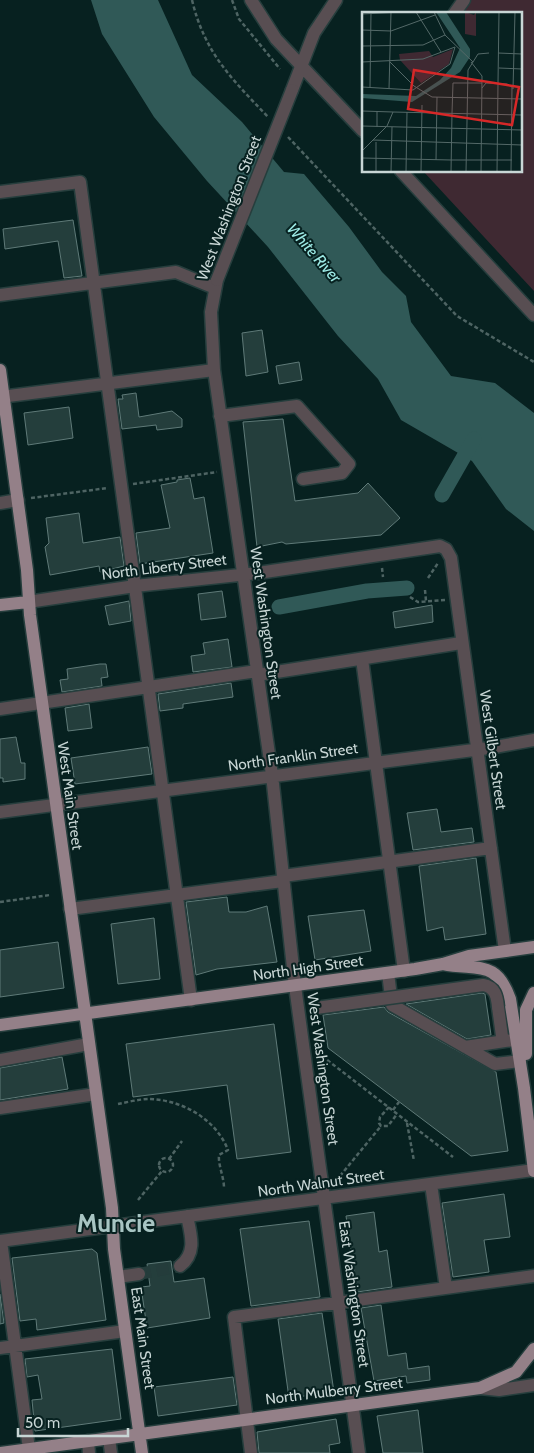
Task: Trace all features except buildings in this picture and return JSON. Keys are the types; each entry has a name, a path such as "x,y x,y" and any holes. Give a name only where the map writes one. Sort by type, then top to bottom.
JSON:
{"main road":[{"name":"West Main Street","path":"0,370 2,397 27,570 28,602 113,1227"},
{"path":"0,606 28,602"},
{"name":"North High Street","path":"0,1026 388,973 443,964 469,956 534,947"},
{"path":"443,964 488,969 497,974 505,986 510,999 511,1040 520,1061 534,1170"},
{"path":"524,1088 527,1065 526,1010 534,993"},
{"name":"East Main Street","path":"113,1227 142,1453"},
{"path":"480,1388 516,1372 534,1349"},
{"name":"North Mulberry Street","path":"0,1453 29,1449 89,1447 109,1438 480,1388"}],"street":[{"path":"251,0 276,40 362,130"},
{"name":"West Washington Street","path":"324,1199 295,986 272,775 214,370 211,312 216,284 314,33 336,0"},
{"path":"455,12 464,0"},
{"path":"401,172 534,315"},
{"path":"0,192 80,182 191,1000"},
{"path":"0,295 176,272 216,284"},
{"path":"2,397 214,370"},
{"path":"220,416 297,406 349,464 342,474 303,479"},
{"path":"0,503 18,500"},
{"name":"North Liberty Street","path":"28,602 440,546 445,557"},
{"name":"West Gilbert Street","path":"445,557 478,749 505,951"},
{"path":"0,709 148,687 362,659 461,643"},
{"path":"362,659 404,970"},
{"name":"North Franklin Street","path":"0,812 534,740"},
{"path":"70,909 491,848"},
{"path":"388,973 392,1005 495,1064 520,1061"},
{"path":"299,1010 483,985 492,988 495,993 502,1036 511,1040"},
{"path":"465,1047 511,1040"},
{"path":"0,1060 89,1044"},
{"path":"0,1108 96,1094"},
{"name":"North Walnut Street","path":"1,1241 534,1170"},
{"path":"431,1184 446,1288"},
{"name":"East Washington Street","path":"324,1199 360,1453"},
{"path":"180,1266 188,1260 192,1250 187,1216"},
{"path":"1,1241 29,1449"},
{"path":"118,1277 139,1274"},
{"path":"251,1453 234,1317 534,1276"},
{"path":"0,1348 125,1332"},
{"name":"North Mulberry Street","path":"480,1388 499,1390 534,1385"},
{"path":"109,1438 111,1453"}],"path":[{"path":"192,0 206,43 211,51 226,73 273,122"},
{"path":"232,0 239,19 280,69"},
{"path":"286,135 457,316 534,362"},
{"path":"428,578 445,557"},
{"path":"382,568 383,577"},
{"path":"424,590 426,601"},
{"path":"410,598 418,602 445,600"},
{"path":"0,902 50,895"},
{"path":"322,1056 453,1157"},
{"path":"118,1104 149,1099 187,1107 202,1117 214,1128 228,1150 219,1155 218,1158 224,1176 224,1188"},
{"path":"393,1110 399,1102"},
{"path":"381,1126 379,1123 380,1117 388,1107"},
{"path":"381,1126 388,1126 398,1114"},
{"path":"407,1121 414,1161"},
{"path":"340,1176 381,1126"},
{"path":"169,1159 182,1141"},
{"path":"162,1171 160,1162 162,1159 169,1159"},
{"path":"162,1171 167,1172 172,1168 173,1164 169,1159"},
{"path":"138,1200 162,1171"}],"shaded area":[{"path":"464,0 534,0 534,291 424,172 522,172 522,12 455,12"}],"water":[{"name":"White River","path":"91,0 158,0 192,75 242,122 284,172 304,174 349,227 382,272 406,296 411,322 451,376 495,383 534,413 534,531 506,509 472,461 401,420 378,379 338,336 268,247 207,181 154,117 102,34"}],"waterway":[{"path":"442,495 474,439"},
{"path":"279,607 367,591 407,588"}],"tunnel":[{"path":"139,1274 180,1266"}],"district":[{"name":"Muncie","path":"116,1223"}]}
